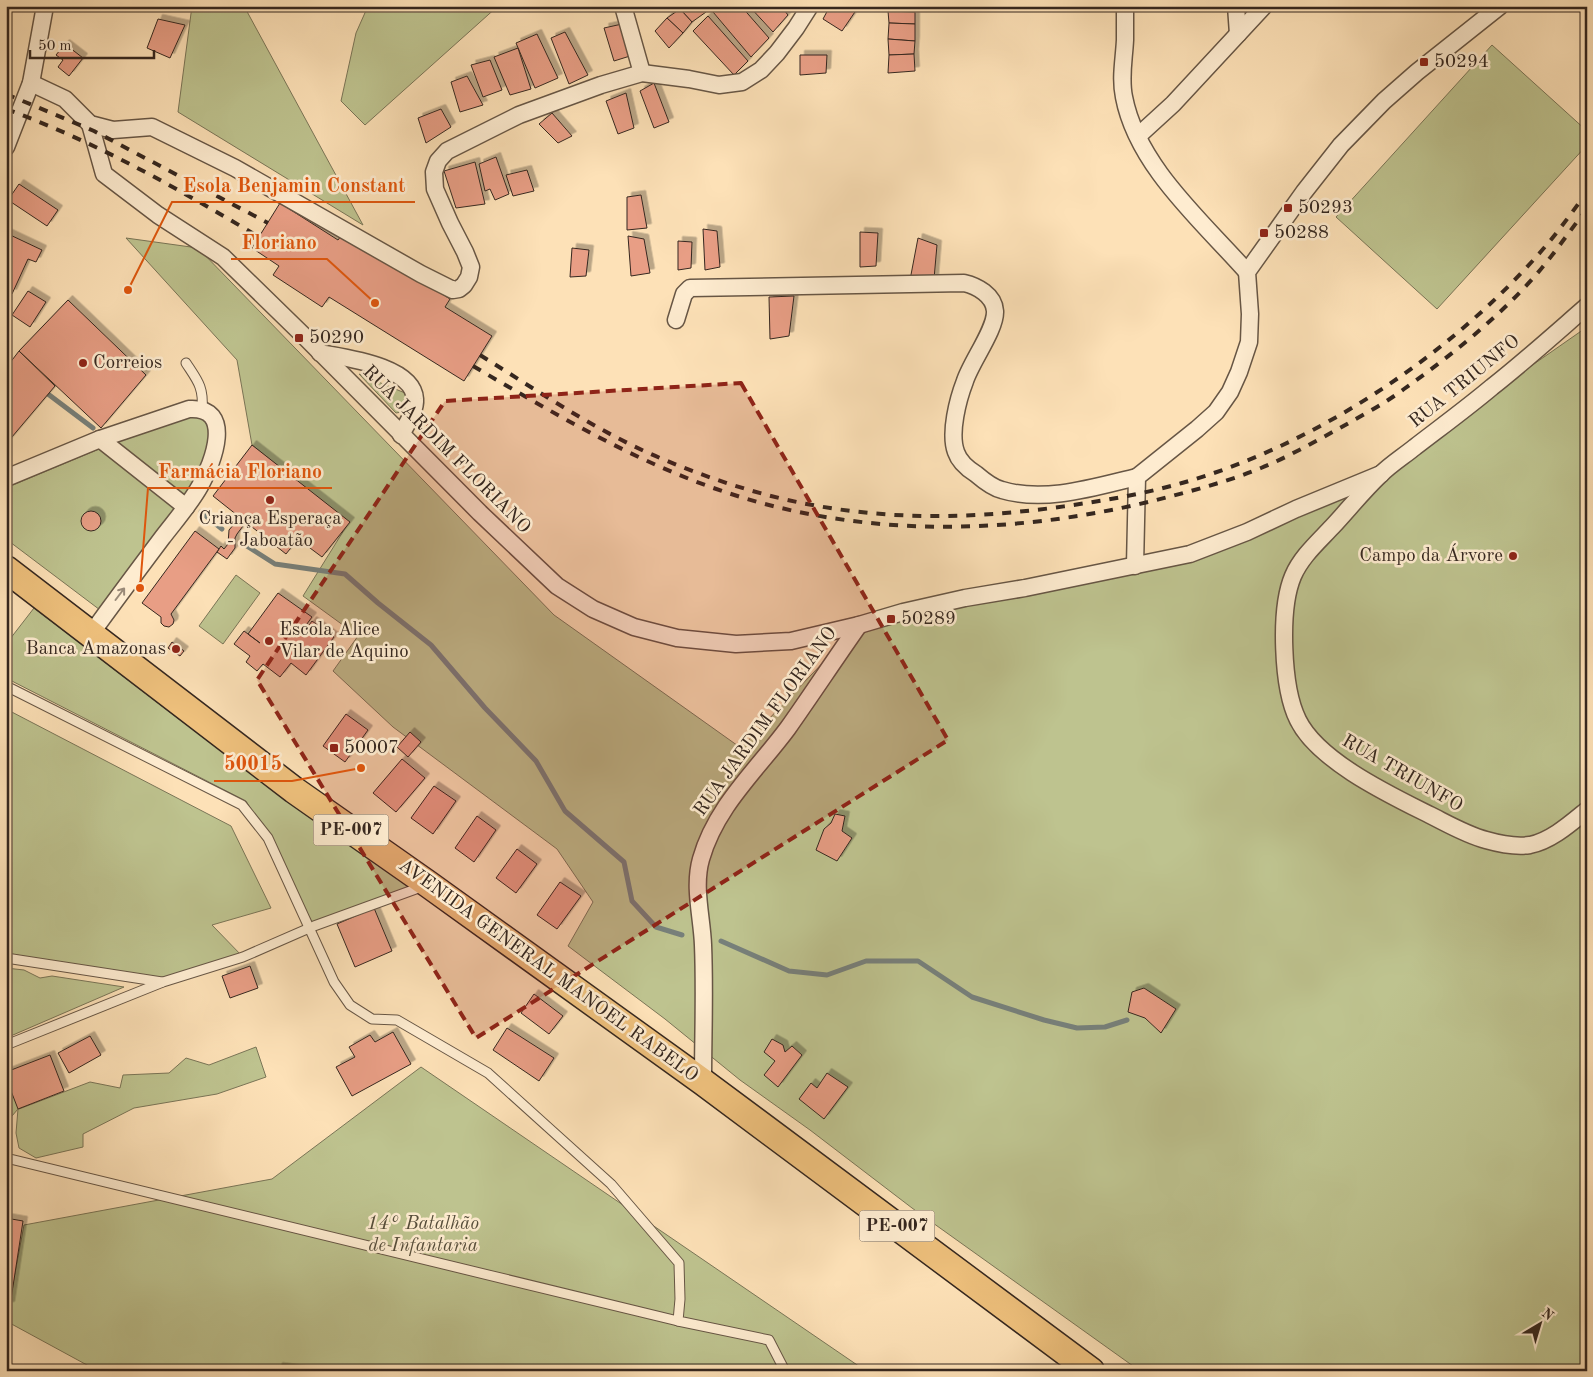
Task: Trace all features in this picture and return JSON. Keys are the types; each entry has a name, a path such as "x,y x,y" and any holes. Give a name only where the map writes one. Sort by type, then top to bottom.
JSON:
{"main road":[{"name":"AVENIDA GENERAL MANOEL RABELO","path":"6,569 294,790 703,1082 1091,1371"}],"street":[{"path":"6,147 31,84 45,6"},
{"path":"624,6 642,73"},
{"path":"31,84 65,99 90,124 113,130 152,127 235,168 421,274 453,290 459,289 464,285 469,277 471,267 435,189 434,172 438,161 447,151 519,115 592,88 642,73 719,85 742,82 761,70 796,28 810,6"},
{"path":"1125,6 1125,41 1122,74 1124,97 1138,136 1159,173 1188,209 1248,272"},
{"path":"1236,6 1238,34"},
{"path":"1138,136 1178,98 1264,6"},
{"path":"676,320 684,294 690,288 964,283 974,285 985,292 992,301 995,311 993,323 964,381 957,408 954,431 956,452 966,467 1000,490 1022,494 1056,494 1137,477 1216,412 1230,392 1240,372 1249,342 1248,272 1304,192 1341,145 1384,101 1417,72 1500,6"},
{"name":"RUA JARDIM FLORIANO","path":"90,124 104,174 158,215 223,257 525,558 557,586 593,609 634,627 677,638 736,644 791,641 965,598 1025,588 1190,554 1247,532 1381,474"},
{"name":"RUA TRIUNFO","path":"1587,306 1494,386 1381,474 1315,545 1293,576 1287,604 1284,653 1288,690 1297,719 1309,737 1324,752 1352,772 1403,802 1459,830 1486,840 1510,845 1532,845 1562,831 1587,810"},
{"path":"320,353 378,366 391,371 407,383 415,399 412,414 401,435"},
{"path":"6,478 100,439 189,409 202,409 212,416 216,422 217,436 207,472 200,486 91,634"},
{"path":"100,439 186,507"},
{"path":"1135,566 1137,477"},
{"name":"RUA JARDIM FLORIANO","path":"703,1082 703,944 698,909 700,861 709,835 724,808 787,729 860,625"}],"lane":[{"path":"186,363 200,384 202,409"},
{"path":"6,686 242,805 268,838 334,982 350,1005 372,1019 397,1020 488,1073 611,1184 679,1262 680,1298 678,1321"},
{"path":"6,1045 163,982 243,957 309,928 428,884"},
{"path":"6,958 163,982"},
{"path":"6,1158 678,1321 769,1340 785,1371"}],"highlighted area":[{"path":"741,383 948,740 476,1038 257,680 445,401"}],"green space":[{"path":"192,6 244,6 363,225 178,112"},
{"path":"368,6 498,6 365,125 341,101 356,33"},
{"path":"1492,45 1587,131 1587,145 1437,309 1336,217"},
{"path":"126,238 198,248 554,615 741,748 859,625 1227,540 1412,449 1587,327 1587,1371 1140,1371 912,1208 810,1130 740,1080 665,1019 568,946 593,902 557,849 393,727 333,671 358,636 303,596 349,522 252,445 237,360"},
{"path":"359,374 405,393 408,401 402,412 396,413"},
{"path":"192,410 216,428 188,508 108,616 6,539 6,488"},
{"path":"236,575 260,593 223,644 199,626"},
{"path":"34,608 271,788 417,889 314,926 268,838 246,801 6,678 6,658 10,639"},
{"path":"6,709 231,826 271,908 212,925 243,957 163,982 6,953"},
{"path":"6,968 24,970 40,978 52,976 124,987 6,1038"},
{"path":"256,1047 266,1077 217,1094 134,1108 83,1134 83,1147 36,1158 19,1148 16,1133 18,1109 6,1123 6,1078 19,1109 90,1082 120,1088 123,1075 169,1073 186,1058 209,1065"},
{"name":"14° Batalhão de Infantaria","path":"421,1067 866,1371 98,1371 6,1321 24,1225 272,1179"}],"building":[{"path":"683,6 701,6 706,12 692,22 680,9"},
{"path":"719,6 741,6 769,38 751,57 713,12"},
{"path":"749,6 781,6 788,15 773,32"},
{"path":"830,6 859,6 842,31 823,19"},
{"path":"889,6 915,6 914,11 889,9"},
{"path":"680,9 692,22 683,33 667,18"},
{"path":"888,11 915,12 915,24 889,23"},
{"path":"708,16 748,61 734,75 693,31"},
{"path":"667,18 683,33 669,48 655,31"},
{"path":"158,19 185,25 170,58 147,48"},
{"path":"889,23 915,24 915,41 888,39"},
{"path":"622,24 630,56 614,61 604,28"},
{"path":"565,32 588,75 569,84 551,38"},
{"path":"537,34 558,78 535,88 516,43"},
{"path":"888,39 915,41 914,54 889,55"},
{"path":"65,44 83,58 69,76 58,67 63,60 56,55"},
{"path":"518,48 531,89 510,95 494,57"},
{"path":"914,54 915,71 888,73 889,55"},
{"path":"800,55 827,55 826,73 800,75"},
{"path":"490,60 502,90 483,97 471,65"},
{"path":"467,76 483,105 460,112 451,82"},
{"path":"654,83 669,122 654,128 640,91"},
{"path":"626,93 634,128 618,134 606,101"},
{"path":"441,109 451,127 426,143 418,118"},
{"path":"552,113 572,136 558,143 539,124"},
{"path":"496,157 509,194 495,200 490,189 485,191 479,164"},
{"path":"475,162 485,204 456,208 444,171"},
{"path":"527,170 534,191 513,196 506,175"},
{"path":"19,184 58,210 47,226 8,200"},
{"path":"641,195 647,228 627,230 627,197"},
{"path":"280,203 338,240 344,232 450,299 445,307 492,336 464,381 329,297 322,307 273,275 279,266 252,248"},
{"path":"703,229 717,231 720,267 705,270"},
{"path":"860,232 878,233 876,266 860,267"},
{"path":"6,233 42,250 36,262 28,259 12,294 6,291"},
{"path":"628,236 644,239 650,273 631,276"},
{"path":"918,238 937,245 934,279 910,280"},
{"path":"678,241 692,242 691,268 678,270"},
{"path":"572,248 589,250 586,276 570,277"},
{"path":"28,291 46,302 30,327 12,315"},
{"path":"794,296 789,336 770,339 769,297"},
{"name":"Correios","path":"68,300 146,375 101,428 19,351"},
{"path":"19,351 55,386 6,444 6,368"},
{"name":"Criança Esperaça - Jaboatão","path":"252,445 350,522 322,557 298,539 286,554 213,496"},
{"path":"91,511 98,514 101,521 98,528 91,531 84,528 81,521 84,514"},
{"path":"240,517 246,522 237,534 235,548 227,559 217,552 221,546 224,549 228,544 229,530"},
{"path":"195,531 219,549 171,614 174,620 173,624 169,627 164,626 161,623 161,617 142,603"},
{"path":"278,593 312,617 301,632 303,633 312,621 334,637 306,675 291,663 280,677 263,664 257,671 246,662 250,656 234,644 244,631 248,634"},
{"name":"Banca Amazonas","path":"172,642 184,651 180,656 168,648"},
{"path":"346,714 368,730 345,762 323,746"},
{"path":"410,732 421,742 408,757 397,747"},
{"path":"402,759 425,778 396,812 373,793"},
{"path":"434,786 456,801 433,834 411,818"},
{"path":"835,814 845,816 842,831 852,838 837,861 816,850 824,829 831,823"},
{"path":"477,816 496,830 474,862 455,848"},
{"path":"517,849 537,864 516,893 496,878"},
{"path":"560,882 581,896 557,929 537,915"},
{"path":"374,908 392,951 355,967 337,924"},
{"path":"250,966 258,988 230,998 222,976"},
{"path":"1144,988 1176,1009 1161,1033 1145,1018 1128,1012 1132,992"},
{"path":"534,994 563,1016 549,1034 521,1013"},
{"path":"507,1028 554,1058 539,1081 493,1050"},
{"path":"393,1032 411,1064 352,1096 336,1067 355,1057 349,1047 370,1035 375,1042"},
{"path":"90,1036 101,1055 69,1073 58,1053"},
{"path":"772,1039 783,1045 785,1052 792,1046 802,1055 778,1087 764,1075 775,1061 764,1052"},
{"path":"50,1055 64,1091 18,1109 6,1078 6,1072"},
{"path":"827,1073 848,1087 824,1119 799,1099 811,1083 817,1088"},
{"path":"6,1218 23,1221 10,1306 6,1306"},
{"path":"278,1367 306,1371 277,1371"}],"waterway":[{"path":"44,391 93,428"},
{"path":"201,512 222,529"},
{"path":"242,543 275,564 345,574 431,645 485,708 536,761 565,811 624,862 632,901 656,927 682,935"},
{"path":"721,941 789,971 827,975 866,961 918,961 972,997 1044,1020 1077,1028 1105,1027 1127,1020"}],"railway":[{"path":"6,94 94,131 268,223"},
{"path":"6,109 73,136 136,167 259,237"},
{"path":"480,355 613,436 660,458 704,475 779,498 848,511 915,516 982,515 1068,506 1118,498 1182,483 1231,467 1280,446 1328,422 1374,394 1419,363 1462,329 1501,294 1537,256 1587,192"},
{"path":"473,366 571,423 639,457 708,486 744,498 850,521 904,526 958,527 1066,518 1172,496 1239,476 1291,454 1372,410 1440,362 1494,318 1541,269 1587,209"}],"place":[{"name":"50294","path":"1424,62"},
{"name":"50293","path":"1288,208"},
{"name":"50288","path":"1264,233"},
{"name":"Esola Benjamin Constant","path":"128,290"},
{"name":"Floriano","path":"375,303"},
{"name":"50290","path":"299,338"},
{"name":"Correios","path":"83,363"},
{"name":"Criança Esperaça - Jaboatão","path":"270,500"},
{"name":"Campo da Árvore","path":"1513,556"},
{"name":"Farmácia Floriano","path":"140,588"},
{"name":"50289","path":"891,619"},
{"name":"Escola Alice Vilar de Aquino","path":"269,641"},
{"name":"Banca Amazonas","path":"176,649"},
{"name":"50007","path":"334,748"},
{"name":"50015","path":"361,768"}]}
